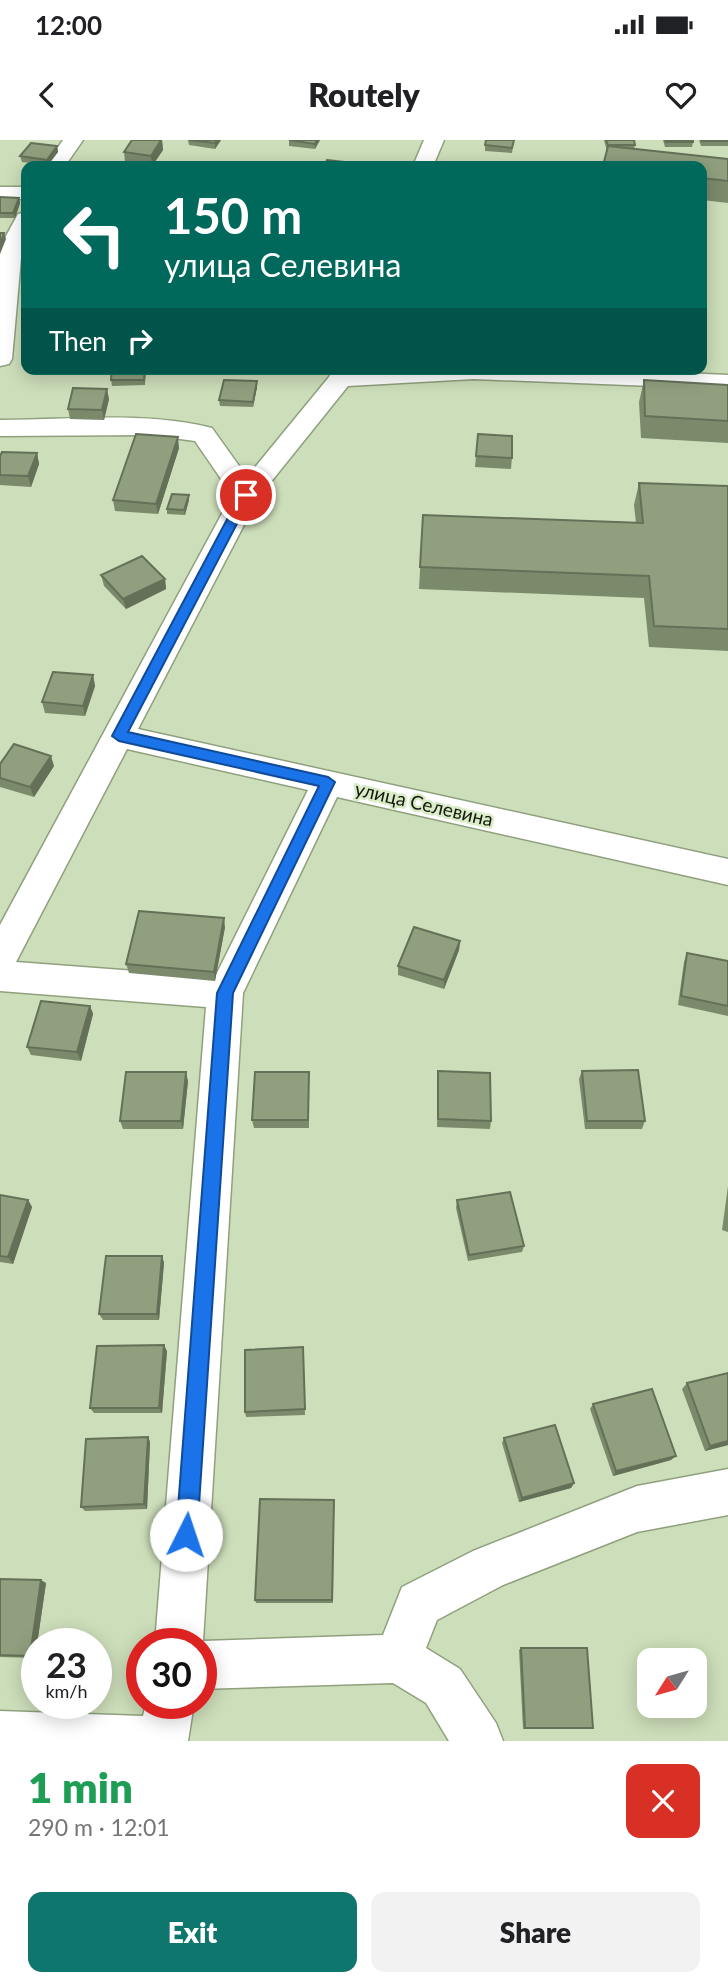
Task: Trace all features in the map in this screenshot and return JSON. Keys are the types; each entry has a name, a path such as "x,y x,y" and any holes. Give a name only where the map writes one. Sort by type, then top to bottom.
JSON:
{"street":[{"path":"58,161 73,140"},
{"path":"425,161 433,140"},
{"path":"0,193 21,193"},
{"path":"0,359 11,247 21,228"},
{"path":"0,958 246,495 342,375"},
{"path":"550,375 728,382"},
{"path":"0,428 150,427 203,434 246,495"},
{"name":"улица Селевина","path":"119,736 728,872"},
{"path":"179,1628 225,993 328,782"},
{"path":"0,976 225,993"},
{"path":"398,1659 419,1604 478,1573 637,1508 728,1492"},
{"path":"217,1665 398,1659 443,1686 478,1741"},
{"path":"0,1736 163,1741 167,1719"}],"building":[{"path":"132,140 161,140 151,156 124,152"},
{"path":"189,140 217,140 215,143"},
{"path":"289,140 317,140 315,144"},
{"path":"486,140 514,140 512,148 485,145"},
{"path":"606,140 634,140 635,145 608,145"},
{"path":"665,140 693,140 693,142 666,142"},
{"path":"31,143 57,146 47,160 20,156"},
{"path":"608,146 728,159 728,181 707,179 707,161 604,161"},
{"path":"0,197 19,198 13,213 0,213"},
{"path":"111,375 144,375 144,380 111,380"},
{"path":"224,380 257,381 253,402 219,400"},
{"path":"644,380 728,385 728,421 645,416"},
{"path":"73,388 107,389 102,410 68,409"},
{"path":"136,434 178,437 156,504 113,500"},
{"path":"478,434 512,436 512,458 476,456"},
{"path":"2,452 37,453 28,476 0,475"},
{"path":"639,483 728,486 728,629 654,626 649,576 420,567 423,515 643,523"},
{"path":"172,494 189,495 184,510 167,509"},
{"path":"142,556 165,579 123,599 101,575"},
{"path":"53,672 93,675 83,706 42,702"},
{"path":"14,744 51,756 30,787 0,778 0,764"},
{"path":"139,911 224,918 214,972 126,964"},
{"path":"414,927 460,941 444,980 398,966"},
{"path":"687,953 728,961 728,1006 681,996"},
{"path":"41,1001 90,1006 77,1052 27,1047"},
{"path":"638,1070 645,1121 587,1121 582,1071"},
{"path":"438,1071 490,1073 491,1121 438,1119"},
{"path":"126,1072 186,1072 181,1121 120,1121"},
{"path":"255,1072 309,1072 308,1120 252,1120"},
{"path":"510,1192 524,1246 469,1255 457,1200"},
{"path":"0,1195 28,1200 8,1257 0,1256"},
{"path":"106,1256 162,1256 157,1314 99,1314"},
{"path":"164,1345 159,1408 90,1408 97,1346"},
{"path":"303,1347 305,1409 245,1412 245,1350"},
{"path":"728,1373 728,1441 710,1446 687,1383"},
{"path":"652,1389 676,1456 616,1471 593,1404"},
{"path":"555,1425 574,1483 522,1498 504,1438"},
{"path":"148,1437 144,1504 81,1507 86,1439"},
{"path":"260,1499 334,1500 332,1600 255,1600"},
{"path":"0,1579 41,1580 34,1628 21,1628 21,1656 0,1655"},
{"path":"521,1648 587,1648 593,1728 525,1728"}],"route":[{"path":"186,1535 225,993 328,782 119,736 246,495"}]}
